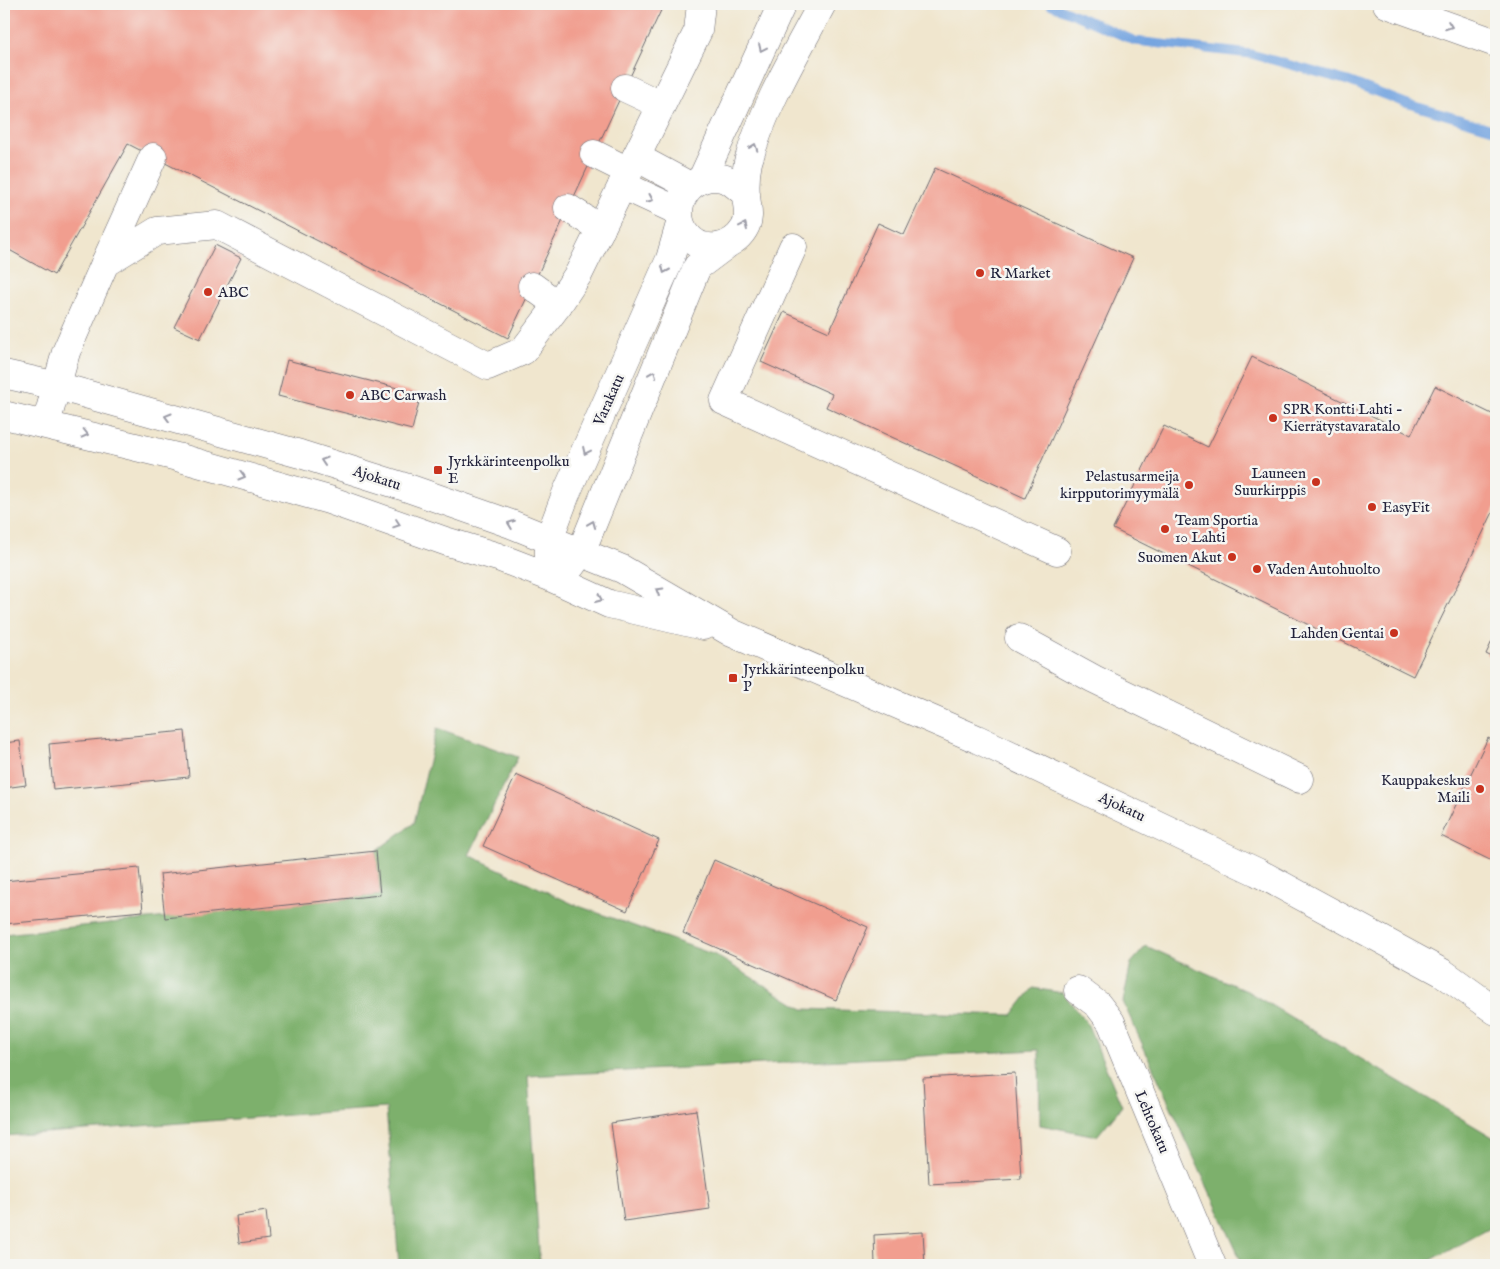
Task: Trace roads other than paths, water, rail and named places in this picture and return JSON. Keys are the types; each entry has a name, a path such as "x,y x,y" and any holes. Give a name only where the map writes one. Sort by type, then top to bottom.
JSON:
{"street":[{"path":"105,263 157,231 217,225 488,366 523,351 558,305 579,272 698,30 702,4"},
{"path":"679,218 682,197 696,182 782,4"},
{"path":"629,171 679,218 687,236 698,244 712,248 725,246 736,239 745,228 748,216 746,194 748,164 766,111 822,4"},
{"path":"1387,4 1496,43"},
{"path":"624,88 661,105"},
{"path":"594,154 629,171 696,182 715,177 729,180 746,194"},
{"path":"46,424 66,352 153,157"},
{"path":"568,208 601,229"},
{"name":"Varakatu","path":"554,580 549,539 566,494 670,259 679,218"},
{"name":"Varakatu","path":"554,580 581,552 697,267 725,246"},
{"path":"793,247 724,401 1056,551"},
{"path":"532,286 558,305"},
{"name":"Ajokatu","path":"4,374 57,386 300,454 405,487 511,524 622,568 732,633 977,738 1257,872 1443,972 1496,1011"},
{"name":"Ajokatu","path":"4,415 177,457 329,500 498,558 609,604 732,633"},
{"path":"1019,638 1094,679 1300,779"},
{"name":"Lehtokatu","path":"1078,990 1098,1005 1111,1022 1212,1265"}],"waterway":[{"path":"1050,4 1135,41 1251,54 1348,81 1405,103 1496,130"}],"place":[{"name":"R Market","path":"980,273"},
{"name":"ABC","path":"208,292"},
{"name":"ABC Carwash","path":"350,395"},
{"name":"SPR Kontti Lahti - Kierrätystavaratalo","path":"1273,418"},
{"name":"Jyrkkärinteenpolku E","path":"438,470"},
{"name":"Launeen Suurkirppis","path":"1316,482"},
{"name":"Pelastusarmeija kirpputorimyymälä","path":"1189,485"},
{"name":"EasyFit","path":"1372,507"},
{"name":"Team Sportia 10 Lahti","path":"1165,529"},
{"name":"Suomen Akut","path":"1232,557"},
{"name":"Vaden Autohuolto","path":"1257,569"},
{"name":"Lahden Gentai","path":"1394,633"},
{"name":"Jyrkkärinteenpolku P","path":"733,678"},
{"name":"Kauppakeskus Maili","path":"1480,789"}]}
